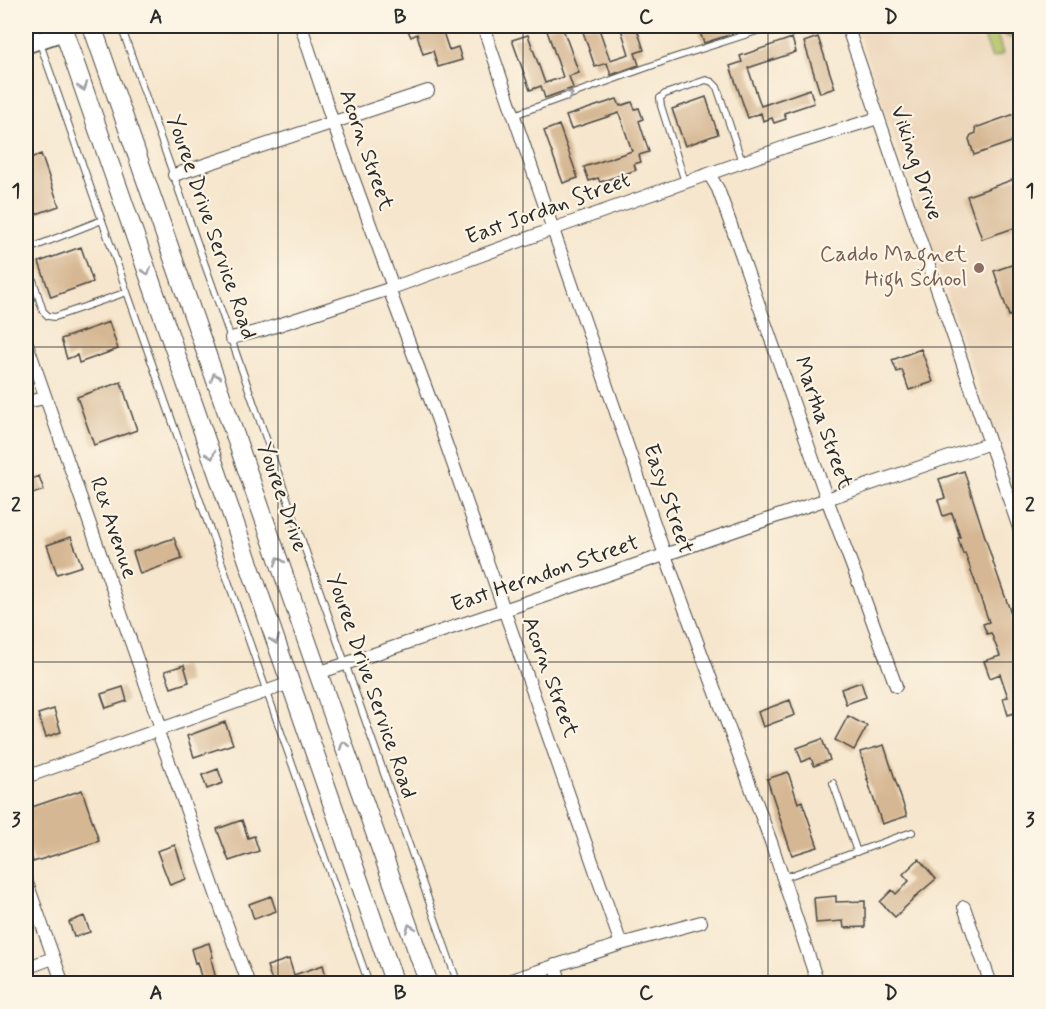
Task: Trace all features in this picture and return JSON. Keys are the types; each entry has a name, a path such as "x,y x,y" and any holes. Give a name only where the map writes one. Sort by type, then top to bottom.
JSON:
{"main road":[{"name":"Youree Drive","path":"92,26 429,984"},
{"path":"68,28 290,683 395,984"},
{"path":"290,683 318,673"}],"street":[{"name":"Acorn Street","path":"301,26 621,944"},
{"name":"Easy Street","path":"483,26 665,555 755,797 818,984"},
{"name":"Viking Drive","path":"846,26 1020,531"},
{"path":"33,37 68,28"},
{"path":"174,175 428,91"},
{"name":"East Jordan Street","path":"231,338 263,330 391,288 742,162 878,118"},
{"name":"Martha Street","path":"709,174 718,189 896,687"},
{"name":"Rex Avenue","path":"26,341 249,984"},
{"path":"26,402 45,398"},
{"name":"East Herndon Street","path":"318,673 827,499 991,446"},
{"path":"26,777 290,683"},
{"path":"26,880 63,984"},
{"path":"964,907 991,984"},
{"path":"499,984 621,944 701,922"},
{"path":"26,968 53,958"},
{"path":"555,965 561,984"}],"lane":[{"name":"Youree Drive Service Road","path":"121,26 458,984"},
{"path":"514,115 673,58 772,26"},
{"path":"33,37 128,292 369,984"},
{"path":"685,182 661,106 660,98 665,94 706,80 712,82 717,87 742,162"},
{"path":"26,250 102,220"},
{"path":"26,258 44,311 51,317 128,292"},
{"path":"833,783 857,852"},
{"path":"783,878 912,832"}],"shaded area":[{"name":"Caddo Magnet High School","path":"856,26 1020,26 1020,510"}],"green space":[{"path":"980,26 1020,28 1020,40 1008,37 996,30 1003,54 992,58"}],"building":[{"path":"406,26 441,26 449,50 458,47 462,60 438,67 433,51 423,54 417,34 411,37"},
{"path":"562,26 579,73 569,76 573,88 545,98 541,86 530,90 512,40 528,35 545,83 563,77 546,28"},
{"path":"581,26 598,26 610,60 629,54 620,26 636,26 644,50 635,53 639,65 611,75 607,63 595,67"},
{"path":"711,26 729,26 732,34 704,43 699,30"},
{"path":"818,37 835,88 820,93 804,42"},
{"path":"792,38 796,52 748,68 761,106 810,89 814,103 784,113 786,119 774,123 772,118 763,121 761,113 748,118 730,66 742,62 740,56"},
{"path":"706,97 718,134 685,146 672,109"},
{"path":"617,99 620,106 632,102 635,109 639,108 643,119 639,121 649,152 639,155 641,162 634,164 636,170 600,182 598,178 589,181 584,167 632,151 619,113 571,129 566,116"},
{"path":"1020,112 1020,139 974,155 969,139 976,133 975,128"},
{"path":"559,125 578,178 563,183 544,131"},
{"path":"41,154 59,206 28,217 26,160"},
{"path":"1020,177 1020,226 982,239 967,196"},
{"path":"81,247 93,282 51,297 39,262"},
{"path":"1020,262 1020,312 1009,316 994,271"},
{"path":"109,322 118,349 79,363 77,355 67,359 61,339"},
{"path":"921,349 933,382 909,390 902,370 897,372 892,360"},
{"path":"121,382 137,430 94,445 77,397"},
{"path":"964,471 1020,639 1020,711 1008,715 1003,698 1008,697 1000,674 990,678 984,661 1000,656 991,633 987,634 983,624 989,622 965,553 963,554 952,513 943,516 938,500 945,498 939,479"},
{"path":"39,476 44,490 26,496 26,481"},
{"path":"71,537 82,566 57,574 47,545"},
{"path":"174,538 182,559 140,574 133,552"},
{"path":"184,665 189,682 171,688 165,671"},
{"path":"861,682 866,697 846,704 841,689"},
{"path":"123,687 127,701 106,708 101,694"},
{"path":"790,700 795,715 763,727 758,712"},
{"path":"54,709 61,732 46,737 38,714"},
{"path":"848,716 867,726 854,750 835,740"},
{"path":"225,722 233,744 194,757 187,736"},
{"path":"822,739 830,760 814,766 811,758 802,762 797,748"},
{"path":"884,745 907,816 882,824 860,752"},
{"path":"218,769 223,783 207,789 202,775"},
{"path":"788,772 798,803 802,801 818,847 792,855 767,779"},
{"path":"82,790 99,841 33,862 26,839 26,809"},
{"path":"242,820 248,838 254,836 259,851 229,861 217,829"},
{"path":"175,845 186,879 170,885 157,851"},
{"path":"919,859 936,879 895,917 880,902 892,890 896,894 909,881 903,874"},
{"path":"271,896 276,911 254,919 249,904"},
{"path":"836,896 836,902 865,901 865,927 844,928 843,921 816,923 814,898"},
{"path":"84,916 90,932 74,937 69,922"},
{"path":"209,943 217,984 203,984 191,949"},
{"path":"289,959 294,975 323,965 326,976 305,984 273,984 267,966"}],"place":[{"name":"Caddo Magnet High School","path":"979,268"}]}
